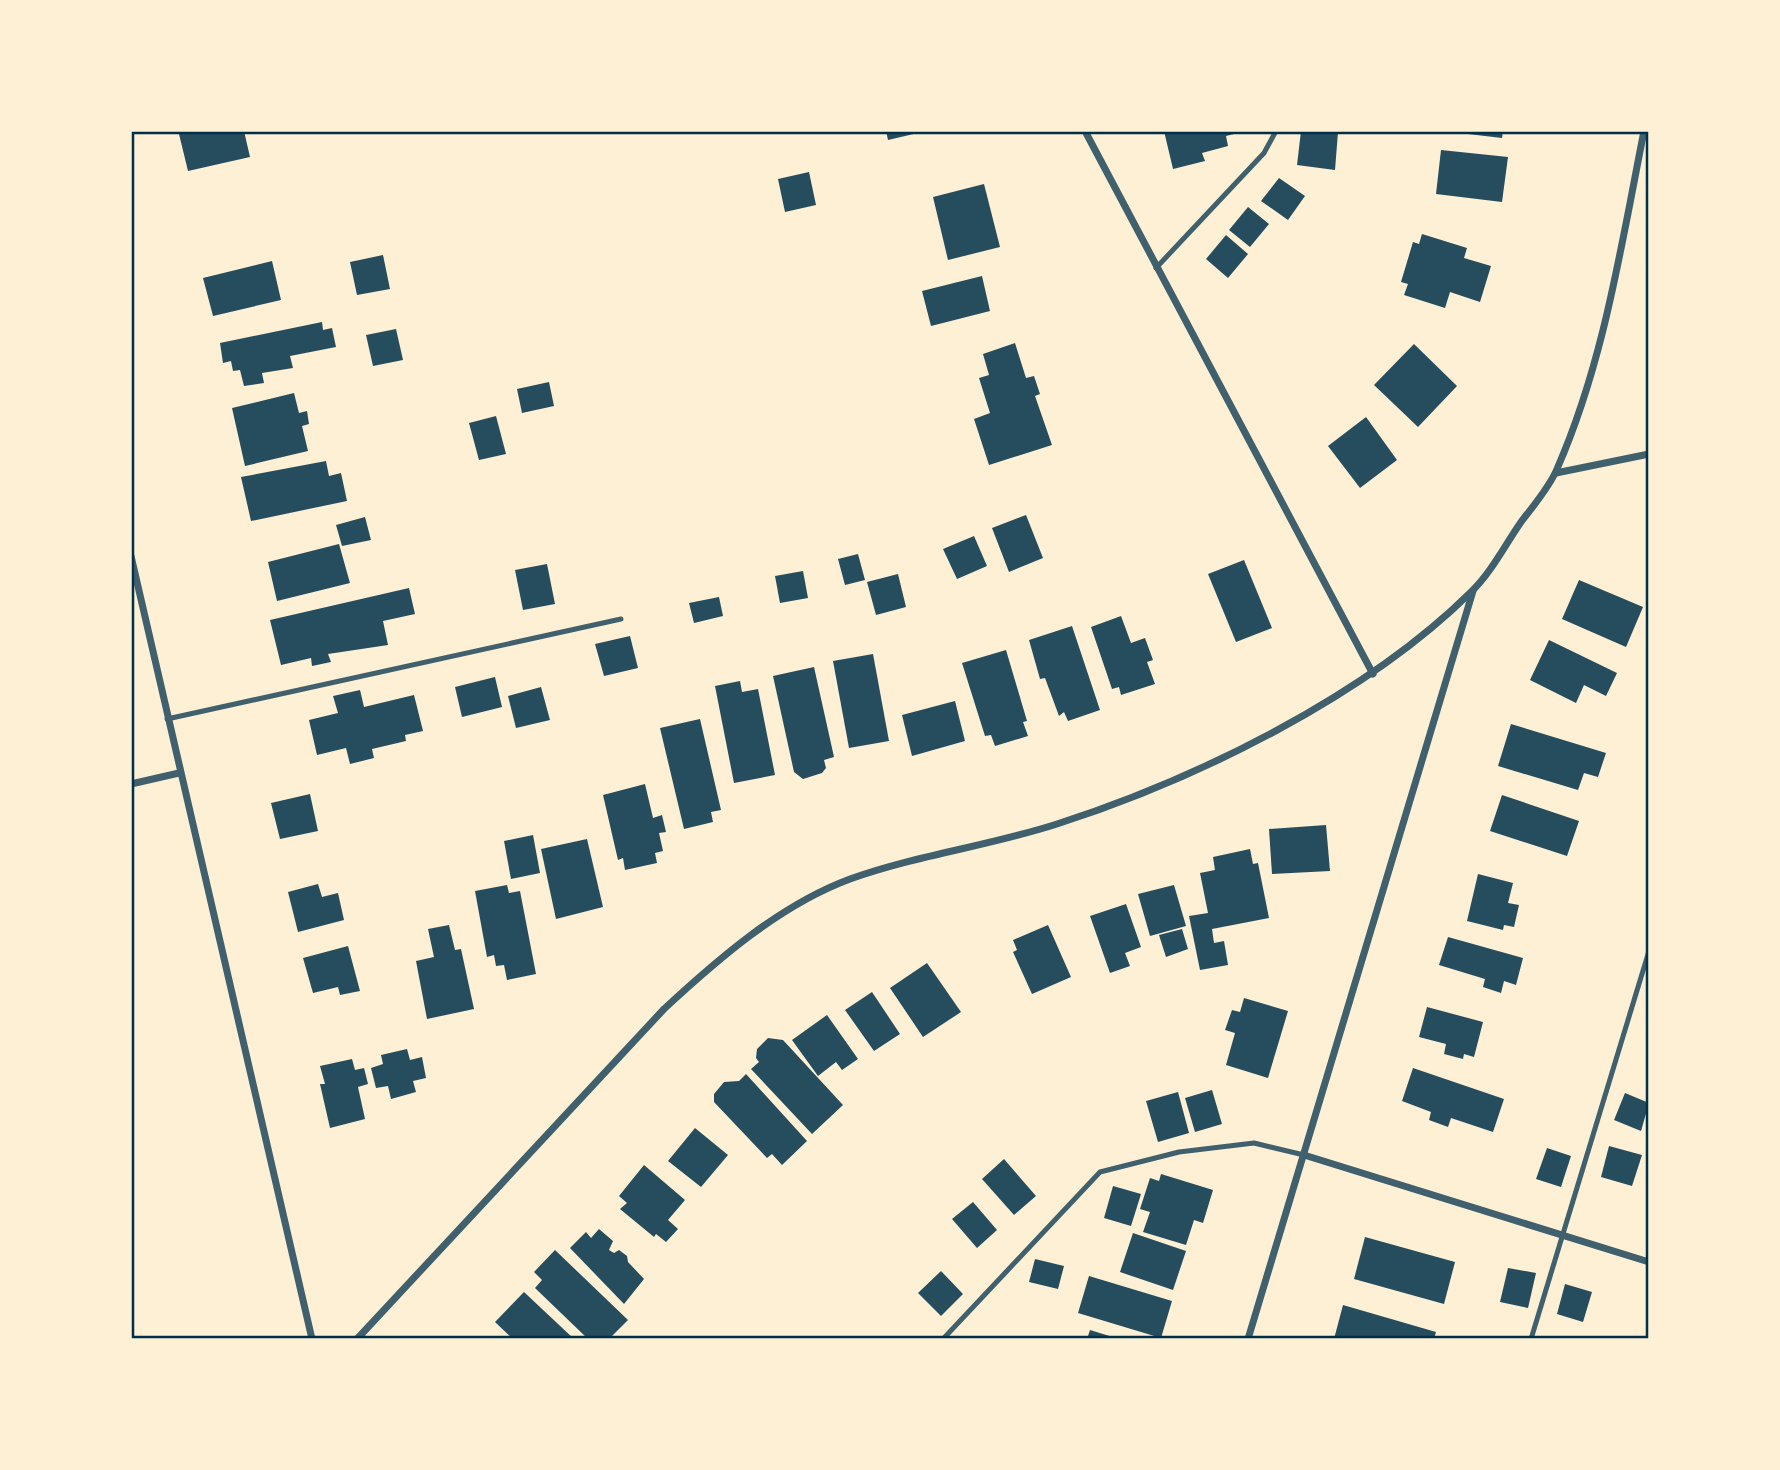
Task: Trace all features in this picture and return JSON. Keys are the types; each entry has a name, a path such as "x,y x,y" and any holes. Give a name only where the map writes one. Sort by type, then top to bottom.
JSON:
{"street":[{"path":"1084,131 1373,674"},
{"path":"357,1339 664,1009 708,968 805,900 873,872 972,849 1057,824 1168,784 1266,734 1373,674 1473,590 1556,473 1603,339 1644,131"},
{"path":"1556,473 1649,454"},
{"path":"131,556 179,773 312,1339"},
{"path":"1248,1339 1473,590"},
{"path":"131,784 179,773"},
{"path":"1304,1155 1649,1262"}],"lane":[{"path":"1156,268 1264,153 1276,131"},
{"path":"167,719 621,619"},
{"path":"1531,1339 1649,951"},
{"path":"943,1339 1100,1172 1179,1152 1254,1143 1304,1155"}],"building":[{"path":"191,131 244,131 250,157 188,171 179,134"},
{"path":"886,131 922,131 922,132 888,140"},
{"path":"1164,131 1233,131 1234,134 1226,136 1228,146 1202,153 1205,161 1173,169"},
{"path":"1301,131 1338,132 1335,170 1297,165"},
{"path":"1442,131 1503,131 1502,138"},
{"path":"1441,150 1508,157 1502,202 1436,194"},
{"path":"809,172 816,205 785,212 778,179"},
{"path":"1279,178 1305,196 1288,220 1261,201"},
{"path":"984,184 1000,247 948,260 933,197"},
{"path":"1248,207 1269,224 1250,247 1229,230"},
{"path":"1422,234 1467,248 1464,258 1491,266 1480,302 1450,292 1445,308 1404,295 1408,284 1401,282 1413,242 1419,244"},
{"path":"1226,235 1248,254 1228,278 1206,259"},
{"path":"383,255 390,289 357,295 350,262"},
{"path":"272,261 281,300 213,316 203,278"},
{"path":"982,276 990,311 931,326 922,291"},
{"path":"322,322 323,330 332,328 336,347 290,356 293,368 262,373 264,383 244,386 240,370 233,371 231,361 223,363 220,343"},
{"path":"396,329 403,360 373,366 366,335"},
{"path":"1015,343 1026,378 1034,376 1040,394 1035,396 1052,445 989,465 974,419 990,413 979,378 989,375 983,354"},
{"path":"1414,344 1457,386 1418,427 1374,385"},
{"path":"549,382 554,406 522,413 517,389"},
{"path":"294,393 299,413 307,411 309,424 302,426 308,451 245,466 232,408"},
{"path":"496,416 506,454 479,460 469,423"},
{"path":"1366,417 1397,460 1360,488 1328,446"},
{"path":"326,461 329,476 341,473 347,501 251,521 241,477"},
{"path":"1026,515 1043,558 1009,572 992,528"},
{"path":"365,517 371,540 342,546 336,525"},
{"path":"974,536 987,566 957,579 943,549"},
{"path":"339,544 350,583 277,601 268,562"},
{"path":"858,554 865,580 845,585 838,559"},
{"path":"1244,560 1272,628 1236,642 1208,574"},
{"path":"547,564 555,604 523,610 515,570"},
{"path":"803,571 808,598 780,603 775,576"},
{"path":"898,574 906,607 876,615 867,582"},
{"path":"1579,580 1643,607 1626,647 1562,619"},
{"path":"409,588 415,614 383,621 388,645 328,654 331,662 312,666 311,658 281,665 270,620"},
{"path":"719,597 723,616 694,623 689,603"},
{"path":"1121,616 1131,643 1145,638 1153,660 1147,662 1155,684 1121,695 1119,687 1112,689 1091,627"},
{"path":"1072,626 1100,710 1068,721 1064,712 1059,716 1045,678 1040,679 1029,640"},
{"path":"630,636 638,668 604,676 595,644"},
{"path":"1549,640 1617,673 1606,696 1584,685 1576,703 1530,680"},
{"path":"1006,650 1027,721 1023,722 1028,736 995,746 991,735 985,736 962,663"},
{"path":"873,654 889,741 849,748 833,661"},
{"path":"814,667 834,757 824,760 826,768 822,773 803,779 794,772 773,676"},
{"path":"495,677 502,707 462,717 455,687"},
{"path":"740,681 742,692 758,689 775,775 734,783 715,686"},
{"path":"541,687 550,720 516,728 508,696"},
{"path":"360,690 364,707 414,695 423,731 405,735 406,741 372,749 374,758 350,764 346,748 317,755 309,720 338,713 333,696"},
{"path":"955,701 965,741 912,756 902,715"},
{"path":"700,719 721,810 711,812 713,822 684,829 660,728"},
{"path":"1511,724 1606,753 1598,777 1584,773 1578,790 1498,766"},
{"path":"645,784 653,818 662,815 666,832 659,833 663,851 655,853 657,863 625,870 623,858 618,860 603,795"},
{"path":"310,794 318,831 280,839 271,803"},
{"path":"1502,795 1579,821 1567,856 1490,831"},
{"path":"1326,825 1330,871 1272,874 1269,829"},
{"path":"533,835 540,873 511,879 504,841"},
{"path":"587,839 603,907 556,919 541,849"},
{"path":"1250,849 1253,864 1258,863 1269,918 1212,929 1214,943 1224,941 1228,965 1200,970 1189,916 1208,913 1200,873 1215,870 1213,857"},
{"path":"1478,874 1513,883 1508,903 1519,905 1514,927 1504,925 1503,930 1467,921"},
{"path":"318,884 322,897 338,893 344,920 298,932 288,892"},
{"path":"507,885 509,893 520,891 536,974 507,980 504,965 496,966 494,955 487,957 475,891"},
{"path":"1174,885 1186,926 1150,936 1138,894"},
{"path":"1126,904 1141,947 1125,953 1130,966 1110,973 1090,916"},
{"path":"449,925 455,950 461,949 474,1009 427,1019 416,961 434,957 428,929"},
{"path":"1048,925 1071,977 1032,994 1013,952 1017,950 1013,940"},
{"path":"1182,929 1188,949 1166,957 1159,935"},
{"path":"1448,937 1523,958 1516,985 1504,981 1501,993 1483,987 1485,979 1439,965"},
{"path":"348,946 360,991 340,995 338,987 313,993 303,958"},
{"path":"927,963 961,1012 923,1037 890,988"},
{"path":"872,992 900,1034 874,1051 845,1010"},
{"path":"1244,998 1288,1011 1268,1078 1226,1065 1235,1033 1225,1030 1232,1010 1240,1012"},
{"path":"1427,1007 1483,1022 1474,1057 1464,1054 1463,1059 1444,1054 1446,1044 1419,1037"},
{"path":"827,1015 858,1059 842,1070 836,1062 818,1076 792,1040"},
{"path":"768,1038 783,1040 843,1105 812,1134 751,1069 759,1062 756,1058 757,1049"},
{"path":"407,1049 410,1060 422,1057 426,1078 413,1081 416,1092 391,1099 388,1086 376,1088 371,1068 383,1064 381,1055"},
{"path":"352,1059 355,1070 364,1068 368,1084 358,1087 365,1119 330,1128 320,1084 325,1084 320,1066"},
{"path":"1413,1068 1504,1099 1493,1132 1451,1118 1448,1127 1429,1120 1431,1112 1402,1101"},
{"path":"746,1074 807,1141 782,1165 772,1154 767,1158 714,1102 714,1094 724,1082 739,1081"},
{"path":"1212,1090 1222,1124 1195,1132 1185,1098"},
{"path":"1178,1092 1189,1133 1158,1142 1146,1101"},
{"path":"1625,1093 1649,1103 1641,1131 1614,1120"},
{"path":"695,1128 728,1155 701,1187 668,1161"},
{"path":"1609,1146 1642,1155 1632,1186 1601,1177"},
{"path":"1547,1148 1571,1156 1561,1187 1536,1179"},
{"path":"1004,1159 1036,1196 1014,1215 982,1179"},
{"path":"644,1165 685,1200 668,1220 678,1229 666,1242 656,1234 654,1237 620,1209 627,1203 619,1196"},
{"path":"1161,1174 1213,1190 1203,1223 1194,1220 1186,1245 1143,1232 1150,1212 1140,1209 1150,1178 1159,1181"},
{"path":"1113,1186 1141,1194 1131,1226 1104,1218"},
{"path":"973,1202 997,1230 977,1248 952,1219"},
{"path":"599,1229 613,1241 609,1250 614,1253 619,1250 627,1256 628,1262 644,1279 624,1304 570,1248 586,1232 591,1238"},
{"path":"1133,1233 1186,1251 1173,1290 1120,1272"},
{"path":"1365,1237 1455,1262 1444,1304 1354,1279"},
{"path":"555,1250 628,1320 609,1339 588,1339 535,1288 542,1280 534,1272"},
{"path":"1035,1259 1064,1266 1058,1289 1029,1282"},
{"path":"1508,1268 1536,1273 1528,1308 1500,1302"},
{"path":"941,1271 963,1294 941,1316 918,1293"},
{"path":"1089,1276 1172,1301 1161,1338 1078,1313"},
{"path":"1565,1284 1592,1292 1583,1322 1557,1314"},
{"path":"524,1292 574,1339 513,1339 495,1322"},
{"path":"1343,1305 1436,1332 1434,1339 1334,1339"},
{"path":"1090,1330 1116,1338 1116,1339 1087,1339"}]}
